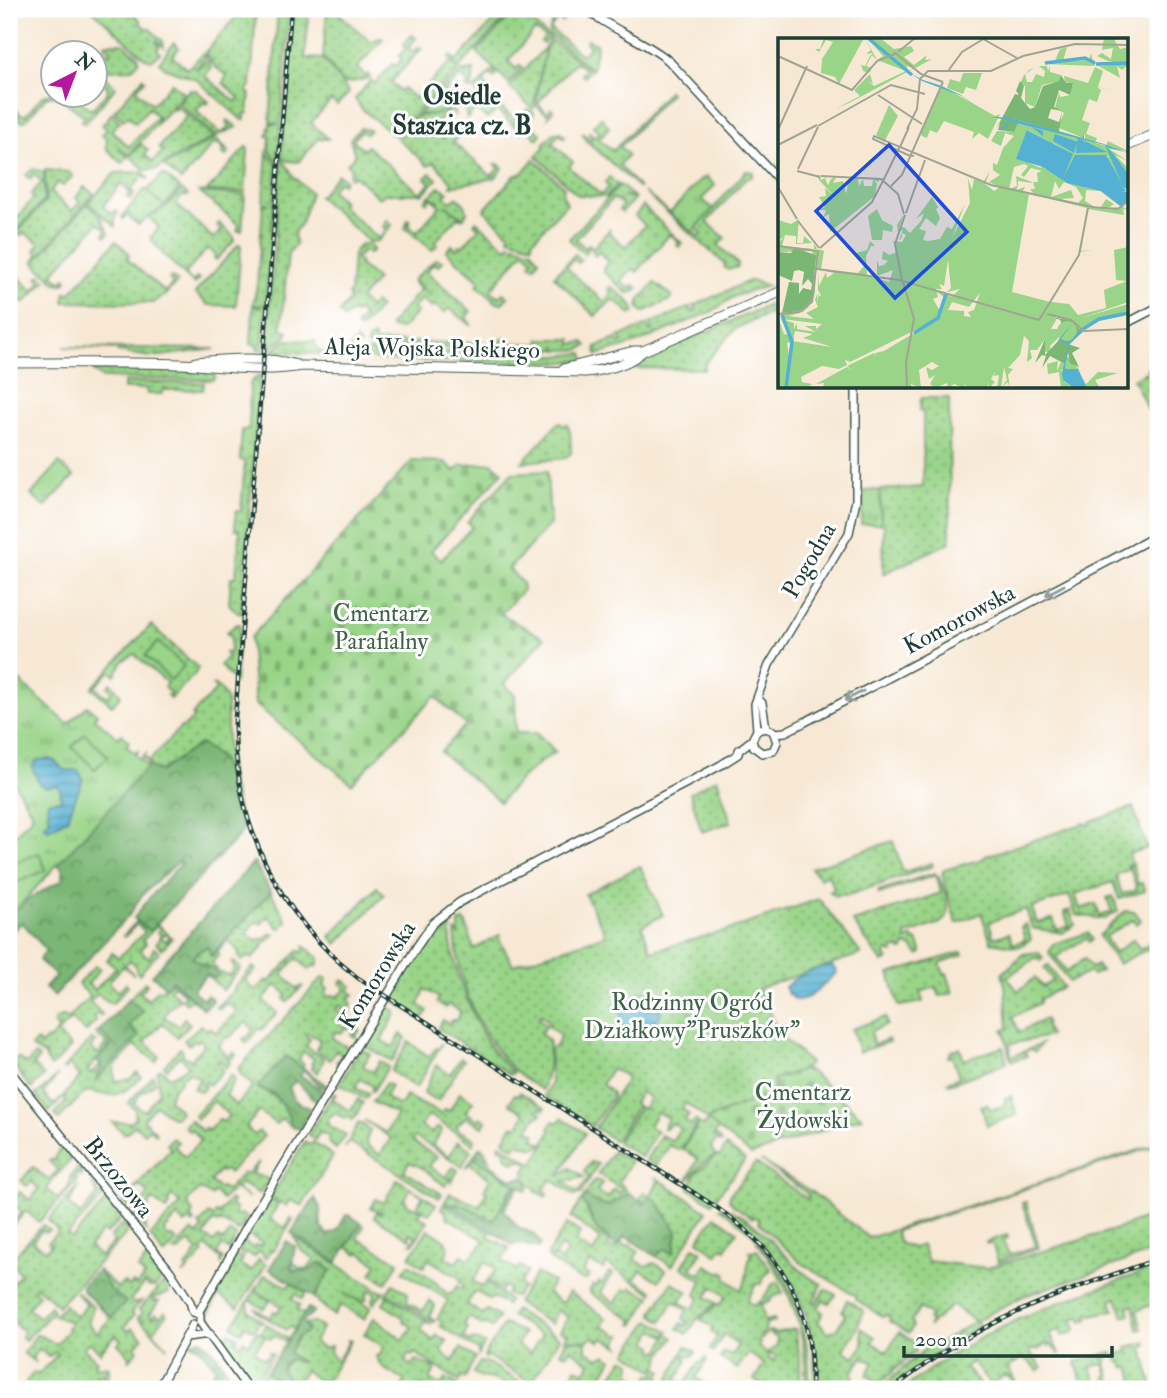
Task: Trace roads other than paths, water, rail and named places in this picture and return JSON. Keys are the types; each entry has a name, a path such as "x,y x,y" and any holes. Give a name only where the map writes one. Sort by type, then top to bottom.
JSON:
{"main road":[{"path":"1128,146 1158,133"},
{"name":"Aleja Wojska Polskiego","path":"9,363 182,364 285,369 302,366 561,370 634,351 643,352 778,294"}],"street":[{"path":"586,9 608,25 648,45 669,61 778,179"},
{"path":"1128,322 1158,307"},
{"name":"Pogodna","path":"757,730 755,704 759,700 764,675 771,660 832,565 849,533 856,500 856,388"},
{"name":"Komorowska","path":"775,733 785,732 805,722 1158,535"},
{"name":"Pogodna","path":"759,700 762,703 766,728"},
{"path":"766,728 775,733 777,742 773,751 765,754 755,750 752,740 757,730 766,728"},
{"name":"Komorowska","path":"158,1389 247,1224 433,923 460,902 708,772 738,754 739,750 752,740"},
{"name":"Komorowska","path":"738,754 755,750"},
{"name":"Brzozowa","path":"9,1070 170,1271 190,1302 196,1318 248,1389"},
{"path":"186,1337 210,1334"}],"water":[{"path":"37,760 55,761 64,770 78,770 83,779 67,819 48,829 44,825 50,820 47,804 49,801 61,800 60,789 57,785 40,785 32,767"},
{"path":"832,965 837,973 814,994 796,1000 788,994 785,987 801,975"},
{"path":"649,991 660,1002 660,1016 648,1029 631,1034 622,1026 624,1007 631,998"}],"railway":[{"path":"291,9 235,718 236,756 252,829 265,863 283,895 330,953 358,978 716,1207 759,1243 790,1284 800,1308 811,1360 811,1389"},
{"path":"893,1389 955,1345 1019,1311 1158,1259"}],"district":[{"name":"Osiedle Staszica cz. B","path":"462,110"}],"park label":[{"name":"Cmentarz Parafialny","path":"381,627"},
{"name":"Rodzinny Ogród Działkowy\"Pruszków\"","path":"692,1016"},
{"name":"Cmentarz Żydowski","path":"803,1106"}]}
